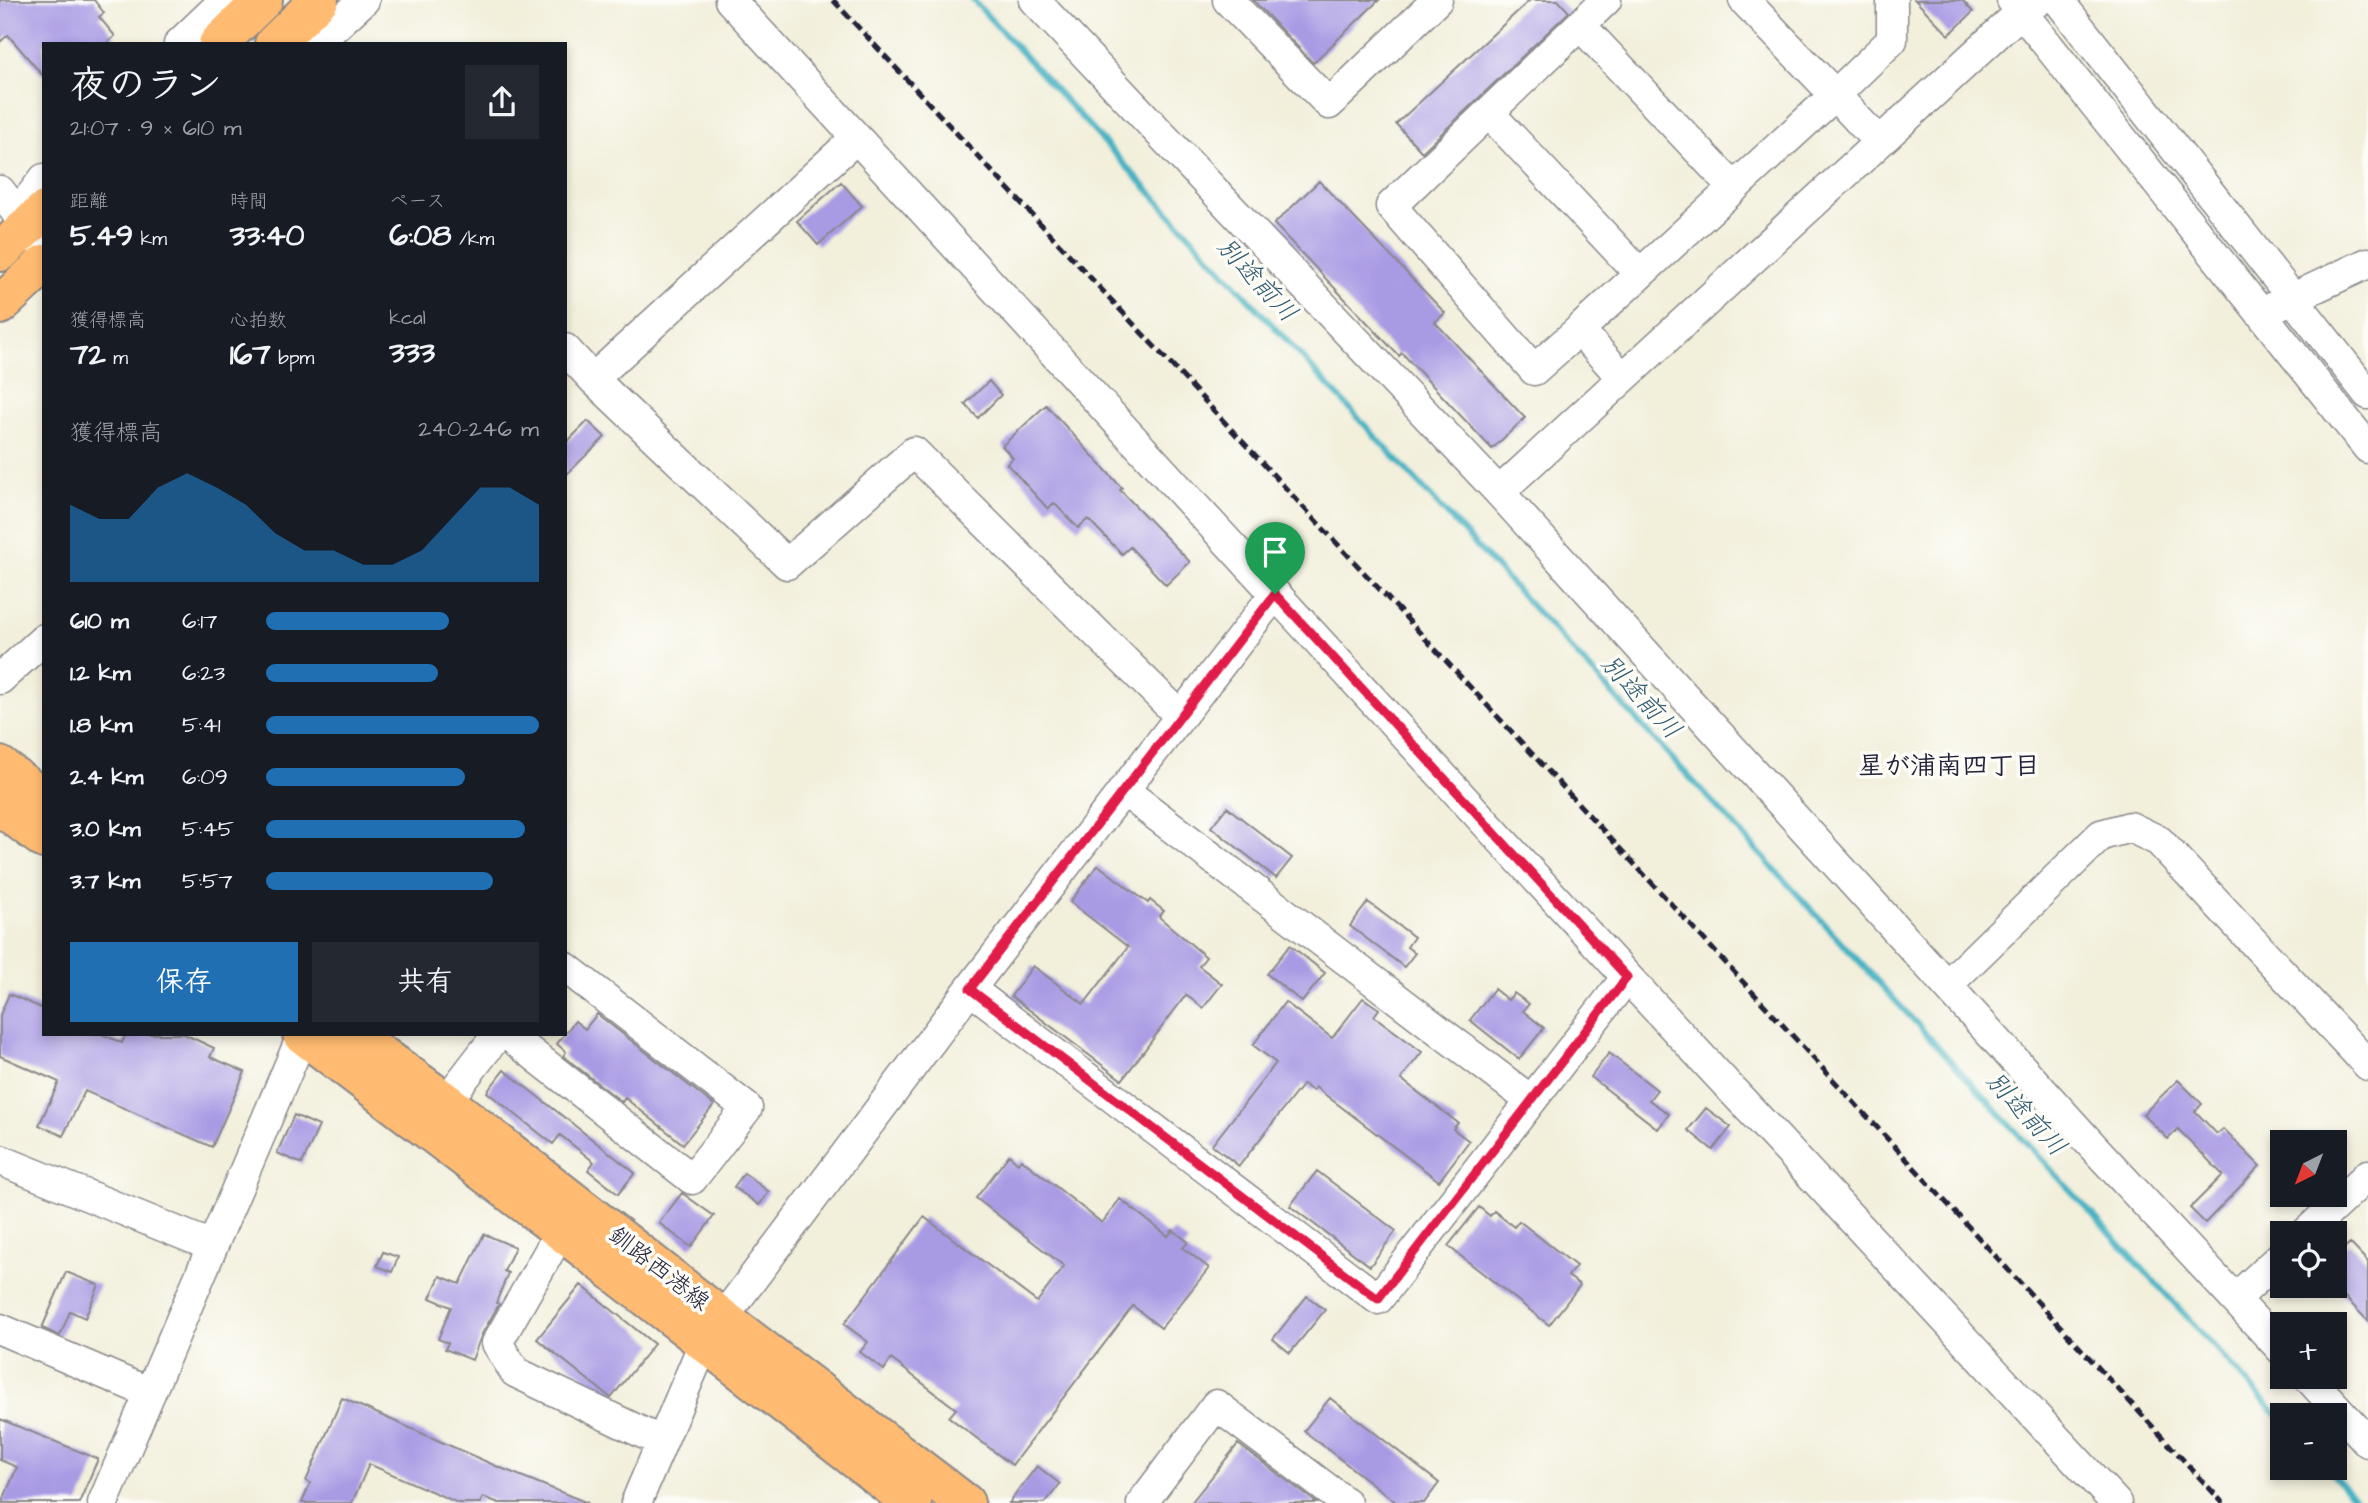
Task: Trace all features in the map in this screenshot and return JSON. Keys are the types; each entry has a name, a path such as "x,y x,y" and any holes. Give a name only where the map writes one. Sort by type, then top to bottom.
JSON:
{"main road":[{"path":"220,42 263,0"},
{"path":"276,42 319,0"},
{"path":"0,252 26,218"},
{"path":"0,304 42,266"},
{"path":"0,766 42,798"},
{"path":"0,806 42,838"},
{"name":"釧路西港線","path":"323,1038 436,1116 713,1331 912,1503"},
{"name":"釧路西港線","path":"436,1116 561,1231 965,1503"}],"street":[{"path":"181,42 225,0"},
{"path":"318,42 364,0"},
{"path":"730,0 1627,977 2116,1503"},
{"path":"1034,0 1499,492 2270,1337"},
{"path":"1228,0 1329,104 1437,0"},
{"path":"1606,0 1391,206 1534,370 1892,40 1892,0"},
{"path":"1744,0 1879,142"},
{"path":"2058,0 2368,394"},
{"path":"1499,492 1879,142 2024,4 2368,448"},
{"path":"1580,25 1734,187"},
{"path":"1489,113 1640,274"},
{"path":"593,379 855,139"},
{"path":"26,218 42,183"},
{"path":"2262,314 2368,262"},
{"path":"0,315 42,292"},
{"path":"1579,330 1623,378"},
{"path":"567,351 787,565 914,452 1180,716"},
{"path":"636,1503 713,1331 970,989 1275,594"},
{"path":"0,679 42,641"},
{"path":"1123,790 1530,1100"},
{"path":"1947,985 2101,835 2130,827 2158,841 2368,1065"},
{"path":"510,1036 692,1179 747,1108 567,969"},
{"path":"970,989 1378,1299 1627,977"},
{"path":"436,1116 496,1036"},
{"path":"103,1503 212,1246 323,1038"},
{"path":"0,1160 212,1246"},
{"path":"2319,1221 2368,1175"},
{"path":"561,1231 497,1343 515,1372 662,1442"},
{"path":"2235,1299 2270,1266"},
{"path":"0,1329 150,1393"},
{"path":"2319,1389 2368,1442"},
{"path":"1142,1503 1216,1405 1346,1503"}],"building":[{"path":"0,0 94,0 104,13 99,17 115,36 108,42 42,42 42,75 8,35 0,42"},
{"path":"1253,0 1379,0 1313,63"},
{"path":"1530,0 1558,0 1569,12 1422,152 1396,124"},
{"path":"1915,0 1962,0 1973,12 1949,35"},
{"path":"1319,181 1445,313 1435,322 1525,418 1492,449 1402,353 1399,356 1274,224"},
{"path":"841,182 862,206 818,245 797,221"},
{"path":"989,381 1001,395 978,418 965,404"},
{"path":"1046,405 1122,488 1120,490 1190,562 1166,585 1130,547 1122,554 1088,519 1078,528 1054,503 1048,509 1007,464 1013,458 1002,446"},
{"path":"588,421 605,437 567,474 567,442"},
{"path":"1227,807 1292,858 1276,878 1211,827"},
{"path":"1098,865 1148,903 1150,900 1164,911 1159,917 1206,957 1199,966 1222,984 1203,1008 1186,995 1122,1080 1011,996 1033,966 1084,1004 1128,947 1070,902"},
{"path":"1368,902 1414,937 1407,947 1415,953 1404,967 1350,926"},
{"path":"1290,945 1325,973 1302,1002 1267,974"},
{"path":"1494,989 1508,1000 1514,993 1529,1004 1523,1011 1544,1028 1519,1059 1470,1020"},
{"path":"9,994 42,1008 42,1036 106,1036 122,1043 125,1036 188,1036 214,1048 210,1057 245,1072 212,1147 85,1091 63,1136 39,1125 59,1082 0,1056 0,1015"},
{"path":"1363,998 1379,1009 1374,1016 1422,1052 1401,1079 1458,1123 1453,1129 1469,1141 1439,1181 1315,1087 1313,1091 1303,1084 1239,1166 1212,1145 1276,1063 1253,1045 1285,1002 1332,1038"},
{"path":"597,1014 714,1105 683,1144 625,1098 622,1102 563,1056 566,1052 557,1044 563,1036 567,1036 567,1031 575,1021 585,1029"},
{"path":"1609,1053 1657,1090 1649,1100 1669,1114 1658,1129 1591,1077"},
{"path":"504,1070 635,1173 618,1194 588,1170 594,1162 560,1135 553,1144 487,1092"},
{"path":"2178,1080 2202,1104 2195,1111 2217,1134 2223,1129 2260,1166 2205,1223 2190,1208 2223,1175 2178,1129 2168,1139 2143,1114"},
{"path":"1706,1108 1731,1127 1713,1150 1688,1130"},
{"path":"294,1115 319,1126 302,1164 277,1153"},
{"path":"1009,1155 1018,1163 1021,1159 1102,1223 1120,1199 1168,1236 1173,1230 1188,1242 1183,1248 1209,1268 1161,1328 1133,1306 1012,1465 949,1417 956,1409 891,1359 884,1370 860,1352 868,1342 844,1324 924,1217 1037,1302 1064,1266 976,1198"},
{"path":"1317,1171 1396,1231 1370,1266 1290,1206"},
{"path":"744,1173 769,1192 759,1205 734,1187"},
{"path":"682,1193 714,1216 691,1247 659,1223"},
{"path":"1479,1207 1490,1216 1494,1211 1514,1227 1519,1221 1576,1266 1568,1276 1580,1285 1549,1325 1448,1246"},
{"path":"484,1234 515,1247 504,1271 508,1273 496,1303 499,1304 482,1334 472,1360 445,1349 448,1343 438,1339 451,1307 430,1298 440,1276 460,1284"},
{"path":"2350,1243 2368,1262 2368,1321 2346,1298 2347,1246"},
{"path":"383,1252 398,1257 392,1272 377,1266"},
{"path":"66,1272 99,1285 85,1318 70,1311 60,1336 42,1328"},
{"path":"581,1285 654,1344 611,1398 537,1339"},
{"path":"1307,1296 1325,1310 1290,1353 1273,1339"},
{"path":"342,1398 588,1503 499,1503 483,1497 480,1503 458,1503 369,1464 352,1503 302,1503 310,1483 306,1481"},
{"path":"1330,1398 1439,1483 1424,1503 1397,1503 1304,1431"},
{"path":"0,1419 98,1459 79,1503 2,1503 17,1467 0,1460"},
{"path":"1238,1444 1317,1503 1191,1503"},
{"path":"1037,1466 1060,1484 1045,1503 1009,1503"}],"waterway":[{"name":"別途前川","path":"973,0 2270,1407"},
{"name":"別途前川","path":"2338,1480 2359,1503"}],"railway":[{"path":"833,0 2223,1503"}],"district":[{"name":"星が浦南四丁目","path":"1949,766"}],"route":[{"path":"1275,594 1627,977 1378,1299 970,989 1275,594"}]}
